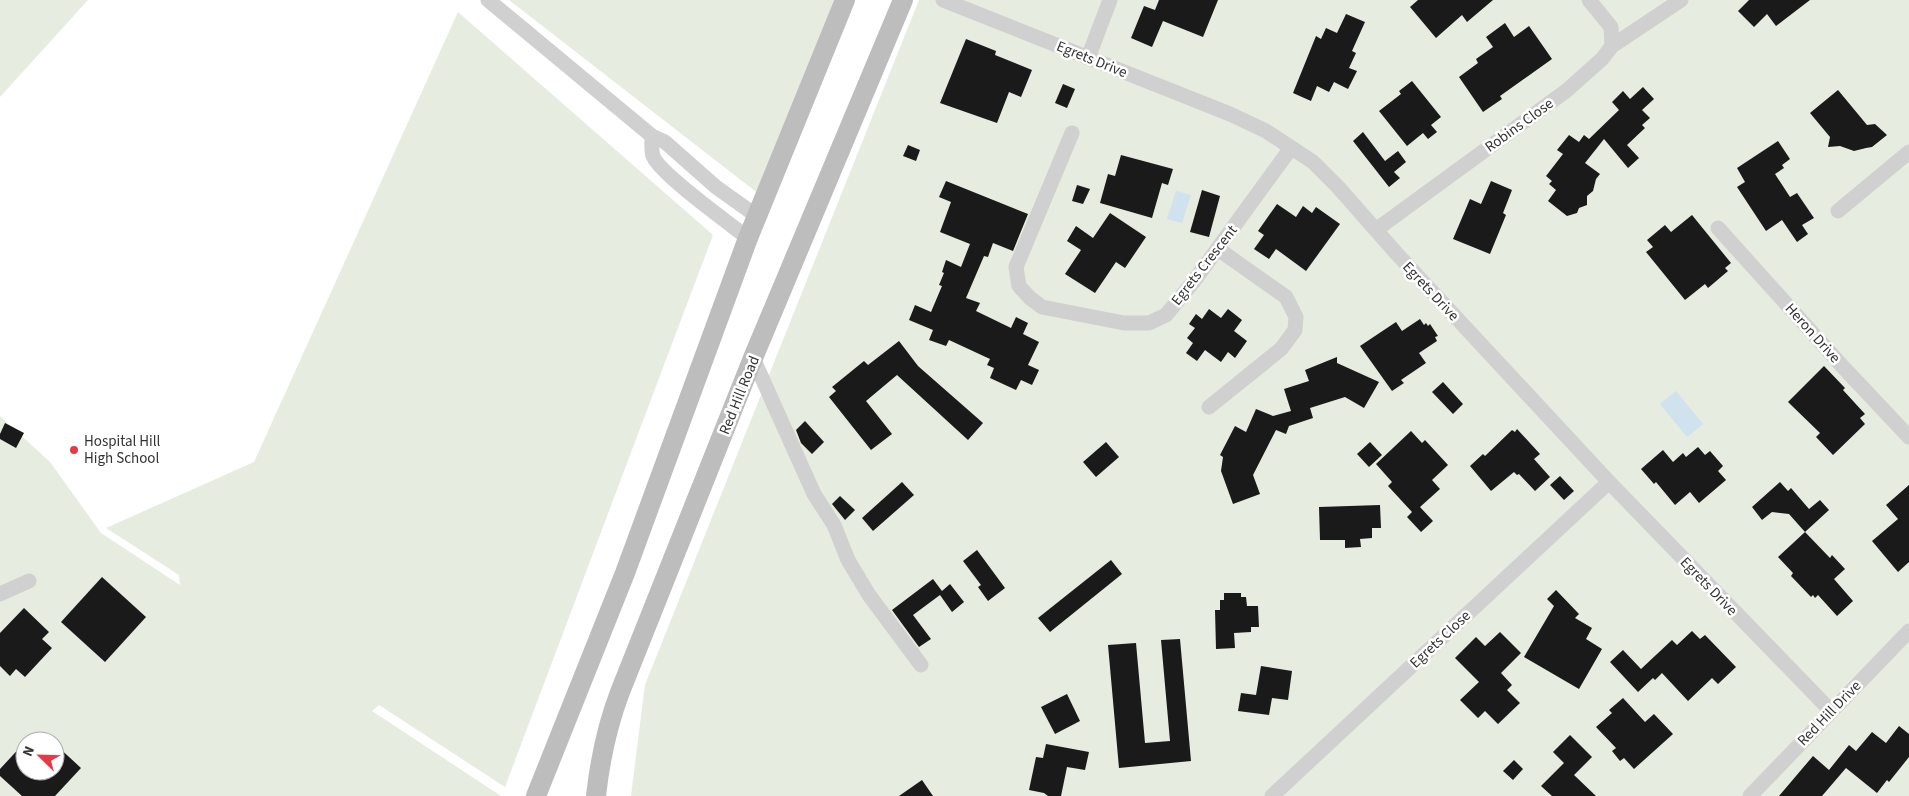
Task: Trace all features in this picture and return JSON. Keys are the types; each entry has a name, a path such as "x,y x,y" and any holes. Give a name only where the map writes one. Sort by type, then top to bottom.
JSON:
{"main road":[{"path":"536,796 625,573 748,238 845,0"},
{"name":"Red Hill Road","path":"596,796 608,723 753,358 903,0"},
{"path":"600,763 605,796"}],"street":[{"path":"488,0 652,136 665,142 716,187 758,217"},
{"name":"Egrets Drive","path":"943,0 1230,114 1266,132 1312,162 1377,229 1404,262 1609,482 1831,711"},
{"path":"1088,58 1110,0"},
{"path":"1589,0 1611,27 1612,46"},
{"name":"Robins Close","path":"1377,229 1566,91 1602,59 1612,46 1681,0"},
{"name":"Egrets Crescent","path":"1072,133 1016,267 1018,286 1042,307 1124,323 1148,323 1166,314 1194,281 1291,148"},
{"path":"652,136 652,154 658,165 748,238"},
{"path":"1838,211 1909,152"},
{"name":"Heron Drive","path":"1718,228 1909,437"},
{"path":"1209,407 1280,349 1295,330 1296,317 1286,297 1218,249"},
{"path":"753,358 810,486 834,525 848,560 869,595 921,665"},
{"name":"Egrets Close","path":"1272,796 1609,482"},
{"path":"0,594 29,581"},
{"name":"Red Hill Drive","path":"1750,796 1909,631"}],"shaded area":[{"path":"0,0 88,0 0,97"},
{"path":"509,0 853,0 769,202"},
{"path":"919,0 1909,0 1909,796 631,796 645,685"},
{"path":"458,12 713,235 505,787 379,705 372,711 501,796 0,796 0,416 50,462 101,533 180,585 179,575 106,528 254,462"}],"water":[{"path":"1176,191 1191,195 1182,223 1167,219"},
{"path":"1676,391 1703,424 1687,437 1660,404"}],"building":[{"path":"1159,0 1218,0 1203,37 1163,21 1152,47 1131,38 1144,6 1155,10"},
{"path":"1418,0 1493,0 1467,22 1462,15 1436,38 1410,7"},
{"path":"1749,0 1810,0 1776,26 1767,14 1754,27 1738,11"},
{"path":"1346,14 1365,22 1352,51 1356,53 1349,68 1357,71 1348,89 1334,82 1329,92 1317,86 1311,101 1293,93 1316,36 1321,39 1326,28 1337,33"},
{"path":"1505,23 1514,37 1529,26 1552,59 1500,96 1502,99 1483,112 1459,77 1478,63 1476,59 1493,47 1486,37"},
{"path":"966,39 996,51 995,55 1032,70 1021,97 1009,92 997,123 940,103"},
{"path":"1412,81 1441,117 1431,125 1437,132 1428,139 1423,133 1407,146 1379,111 1401,94 1399,91"},
{"path":"1063,84 1075,89 1067,108 1055,103"},
{"path":"1643,87 1654,99 1642,110 1650,118 1642,125 1645,128 1627,145 1639,158 1628,168 1604,139 1585,163 1600,174 1596,179 1593,191 1587,196 1587,205 1579,208 1577,213 1567,216 1548,201 1556,190 1549,184 1552,181 1546,176 1563,154 1557,150 1569,135 1579,142 1584,135 1589,139 1619,110 1612,102 1623,91 1630,99"},
{"path":"1838,90 1867,125 1875,124 1887,135 1872,147 1854,151 1840,146 1828,147 1830,137 1810,113"},
{"path":"1363,132 1385,161 1398,151 1406,162 1394,172 1400,178 1389,187 1353,141"},
{"path":"1778,141 1790,159 1782,165 1784,168 1775,174 1790,197 1797,193 1814,218 1802,225 1808,234 1797,242 1782,220 1766,231 1737,187 1745,182 1737,168"},
{"path":"908,145 920,150 916,161 903,156"},
{"path":"1121,155 1173,169 1168,185 1162,183 1152,218 1100,203 1108,174 1115,176"},
{"path":"946,181 1028,214 1013,251 993,243 988,257 984,256 966,298 980,303 976,311 1011,328 1016,317 1028,323 1023,334 1039,342 1028,365 1039,370 1032,385 1021,380 1016,390 990,378 994,368 987,365 990,359 949,340 946,346 929,340 933,330 909,320 915,305 931,312 942,286 939,285 944,273 942,272 946,260 961,267 970,244 940,232 951,202 939,197"},
{"path":"1491,181 1512,190 1503,213 1506,215 1490,254 1453,239 1470,199 1481,204"},
{"path":"1077,185 1090,189 1083,204 1072,201"},
{"path":"1202,190 1220,196 1209,237 1190,232"},
{"path":"1277,204 1296,217 1303,206 1312,213 1316,207 1340,224 1306,271 1276,249 1269,259 1254,249 1264,235 1258,231"},
{"path":"1110,213 1146,237 1125,268 1116,262 1095,293 1065,274 1081,250 1067,241 1076,226 1093,238"},
{"path":"1692,215 1731,263 1725,268 1728,271 1708,288 1705,284 1685,300 1646,252 1653,247 1647,240 1665,225 1671,232"},
{"path":"1209,309 1221,318 1228,309 1242,320 1234,331 1247,341 1235,358 1228,352 1221,362 1205,350 1197,361 1186,353 1193,343 1187,338 1195,328 1189,324 1196,314 1202,319"},
{"path":"1420,319 1424,325 1426,323 1428,326 1430,324 1438,336 1435,337 1437,341 1419,353 1426,363 1401,380 1404,383 1392,391 1360,346 1396,322 1402,331"},
{"path":"899,341 918,366 983,423 968,440 897,375 866,401 892,434 871,450 829,397 836,391 832,387 864,361 868,365"},
{"path":"1337,357 1337,363 1379,382 1364,408 1345,397 1310,408 1313,418 1289,426 1286,434 1276,430 1253,475 1260,494 1233,504 1221,471 1223,457 1220,455 1235,426 1246,432 1256,409 1273,416 1291,411 1284,389 1309,381 1305,370"},
{"path":"1824,366 1845,388 1843,390 1865,414 1860,418 1865,424 1833,455 1816,437 1820,433 1788,402"},
{"path":"1443,382 1463,404 1453,414 1432,392"},
{"path":"805,421 824,442 812,454 801,443 796,430"},
{"path":"5,423 24,433 16,448 0,439"},
{"path":"1517,429 1540,454 1534,459 1550,477 1535,491 1519,474 1517,475 1514,472 1491,491 1470,466 1483,454 1485,456 1512,430 1515,432"},
{"path":"1411,431 1422,443 1425,440 1448,465 1432,480 1440,489 1420,507 1433,521 1421,532 1407,517 1412,512 1388,486 1392,482 1376,464"},
{"path":"1106,442 1119,457 1096,477 1083,462"},
{"path":"1370,442 1382,455 1369,467 1357,454"},
{"path":"1698,447 1705,455 1710,451 1723,466 1718,471 1726,480 1699,503 1690,492 1675,505 1656,482 1654,484 1641,469 1663,450 1673,462 1683,453 1686,457"},
{"path":"1560,476 1574,491 1564,500 1550,485"},
{"path":"902,482 914,495 873,531 862,518"},
{"path":"1780,482 1788,491 1791,488 1809,509 1820,500 1829,510 1805,532 1789,514 1772,512 1762,520 1752,507"},
{"path":"1909,485 1909,562 1898,572 1872,541 1898,519 1886,505"},
{"path":"840,496 855,510 845,520 832,504"},
{"path":"1380,505 1381,528 1372,528 1372,538 1360,539 1361,547 1345,548 1345,540 1320,540 1319,507"},
{"path":"1805,532 1830,558 1832,555 1845,569 1834,579 1853,601 1837,616 1818,595 1815,598 1813,595 1811,597 1791,576 1793,573 1778,557"},
{"path":"977,550 1005,588 988,601 978,587 981,585 963,561"},
{"path":"1111,560 1122,574 1050,632 1038,618"},
{"path":"102,577 146,617 105,662 61,622"},
{"path":"933,579 942,591 950,584 964,602 952,612 940,595 913,615 931,639 919,647 892,610"},
{"path":"1556,590 1579,614 1575,618 1592,628 1586,639 1602,649 1579,689 1524,657 1554,606 1547,599"},
{"path":"1224,593 1241,593 1241,597 1246,597 1247,606 1258,606 1259,627 1251,627 1251,632 1234,633 1235,648 1216,649 1215,610 1220,610 1220,600 1224,600"},
{"path":"24,608 49,632 42,639 52,648 25,677 16,669 10,676 0,666 0,633"},
{"path":"1692,631 1700,639 1705,635 1736,667 1718,684 1712,678 1688,701 1662,673 1655,680 1653,678 1638,692 1610,662 1623,650 1641,669 1672,640 1677,645"},
{"path":"1500,632 1521,653 1501,673 1512,685 1507,690 1520,703 1498,724 1485,711 1478,718 1460,700 1479,682 1455,658 1476,637 1485,646"},
{"path":"1180,639 1191,761 1119,768 1108,645 1136,643 1145,743 1170,741 1161,640"},
{"path":"1261,666 1292,671 1288,700 1272,698 1269,715 1238,711 1241,693 1256,695"},
{"path":"1067,694 1080,721 1055,734 1041,707"},
{"path":"1623,698 1645,722 1654,714 1673,734 1634,769 1624,758 1620,761 1612,751 1616,748 1596,727 1612,713 1609,710"},
{"path":"1899,726 1909,734 1909,757 1889,782 1887,780 1877,793 1846,768 1822,796 1779,796 1813,756 1829,770 1849,745 1856,751 1872,732 1886,743"},
{"path":"1570,735 1592,757 1574,775 1596,796 1552,796 1541,786 1564,763 1553,752"},
{"path":"1046,744 1089,752 1085,770 1067,767 1061,796 1048,796 1044,793 1029,790 1036,757 1043,758"},
{"path":"15,753 15,781 65,781 65,753 81,768 55,796 22,796 0,776 0,769"},
{"path":"1514,760 1523,769 1513,780 1503,771"},
{"path":"922,780 933,796 899,796"}],"place":[{"name":"Hospital Hill High School","path":"74,450"}]}
